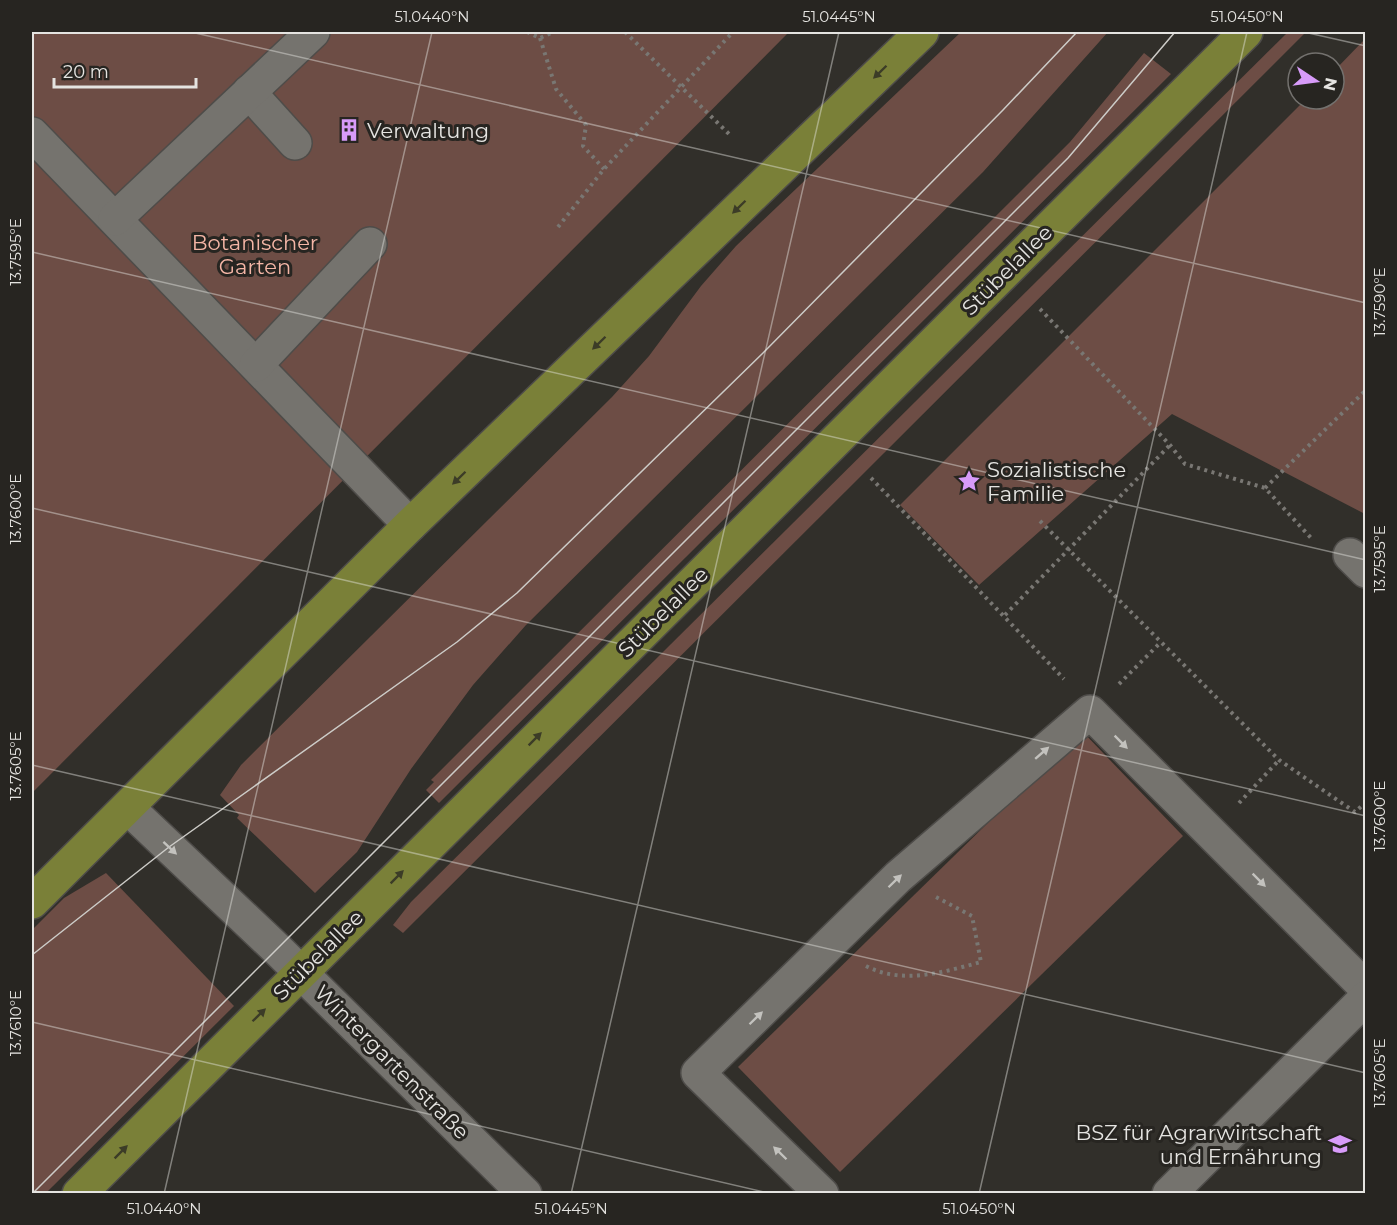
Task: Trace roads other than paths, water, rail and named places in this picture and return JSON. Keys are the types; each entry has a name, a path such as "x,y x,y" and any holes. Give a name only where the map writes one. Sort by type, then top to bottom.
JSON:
{"main road":[{"path":"32,902 410,525 922,32"},
{"name":"Stübelallee","path":"79,1194 1246,32"}],"street":[{"path":"115,219 314,32"},
{"path":"249,92 295,143"},
{"path":"32,134 410,525"},
{"path":"256,365 370,244"},
{"path":"822,1194 698,1073 829,948 898,877 1090,712 1365,988"},
{"name":"Wintergartenstraße","path":"128,808 301,972 525,1194"},
{"path":"1169,1194 1365,998"}],"tram line":[{"path":"32,955 169,847 457,642 517,593 763,353 1077,32"},
{"path":"32,1194 1068,158 1175,32"}],"place":[{"name":"Verwaltung","path":"349,130"},
{"name":"Sozialistische Familie","path":"969,481"},
{"name":"BSZ für Agrarwirtschaft und Ernährung","path":"1340,1144"}],"park label":[{"name":"Botanischer Garten","path":"255,254"}]}
